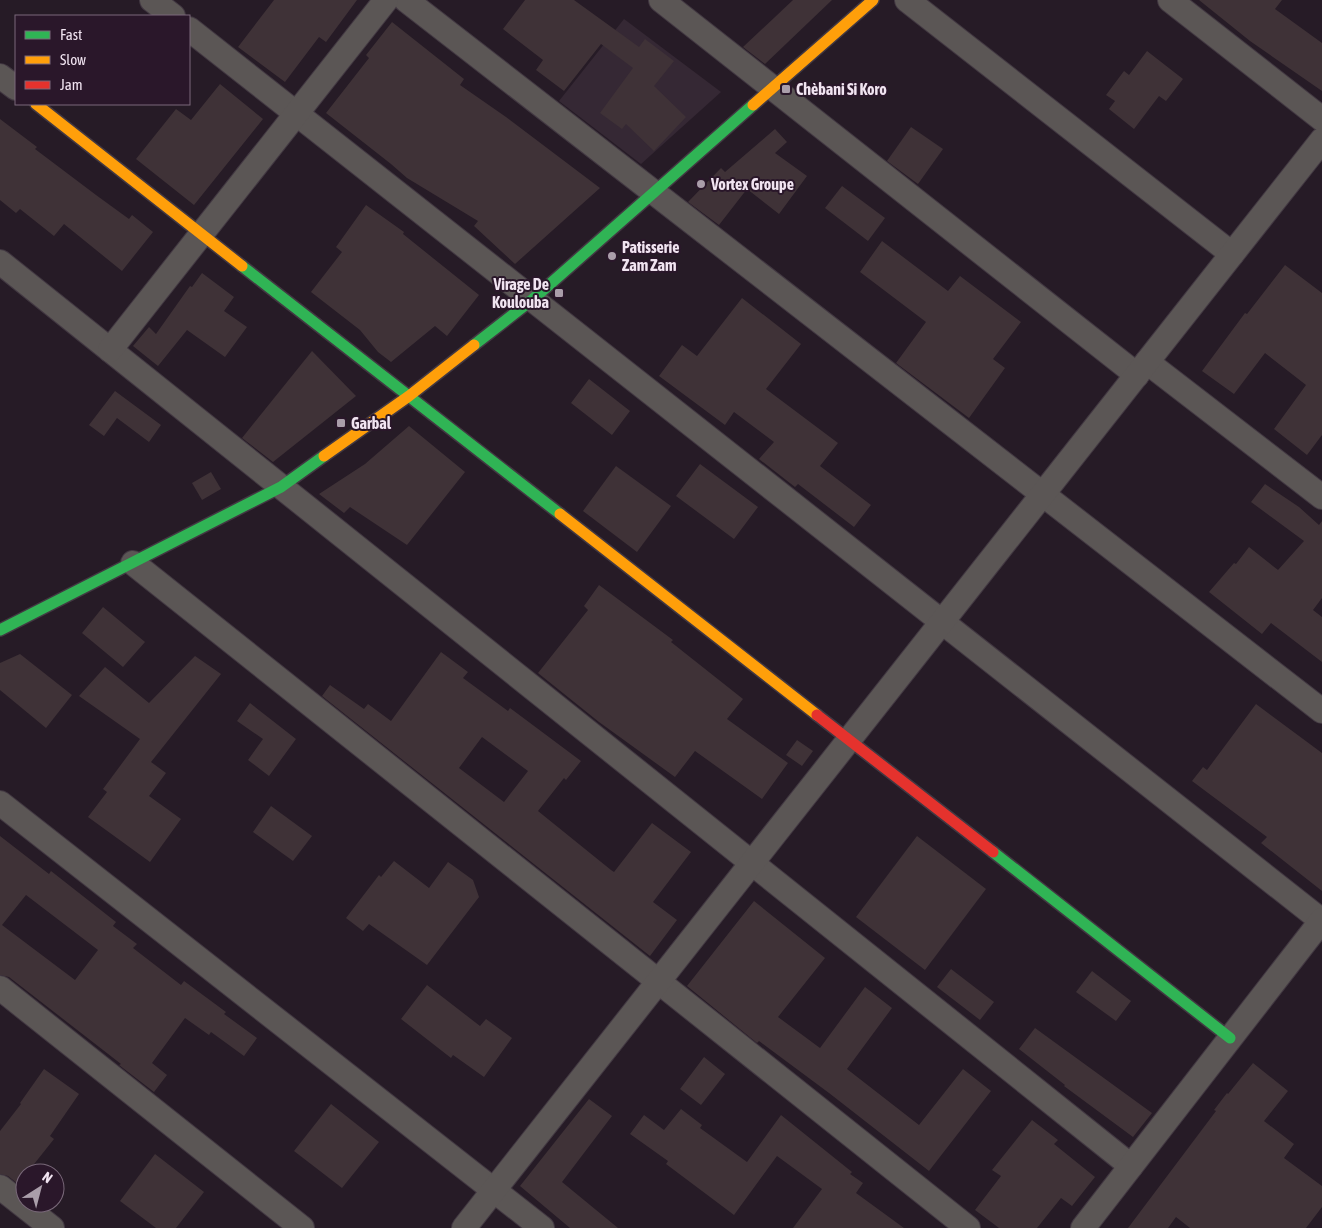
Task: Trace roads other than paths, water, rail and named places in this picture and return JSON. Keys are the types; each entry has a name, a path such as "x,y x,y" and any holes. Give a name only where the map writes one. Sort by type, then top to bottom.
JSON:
{"street":[{"path":"152,0 172,15"},
{"path":"110,350 386,0"},
{"path":"406,0 1322,712"},
{"path":"661,0 773,88 1142,368 1322,497"},
{"path":"0,630 281,487 409,396 533,299 873,0"},
{"path":"907,0 1232,254"},
{"path":"1170,0 1322,119"},
{"path":"190,30 1322,920 1083,1228"},
{"path":"0,76 15,87"},
{"path":"37,105 1230,1038"},
{"path":"464,1228 1322,140"},
{"path":"0,262 1131,1166"},
{"path":"133,562 968,1228"},
{"path":"0,803 542,1228"},
{"path":"0,988 302,1228"},
{"path":"0,1187 52,1228"}],"place":[{"name":"Chèbani Si Koro","path":"786,89"},
{"name":"Vortex Groupe","path":"701,184"},
{"name":"Patisserie Zam Zam","path":"612,256"},
{"name":"Virage De Koulouba","path":"559,293"},
{"name":"Garbal","path":"341,423"}]}
